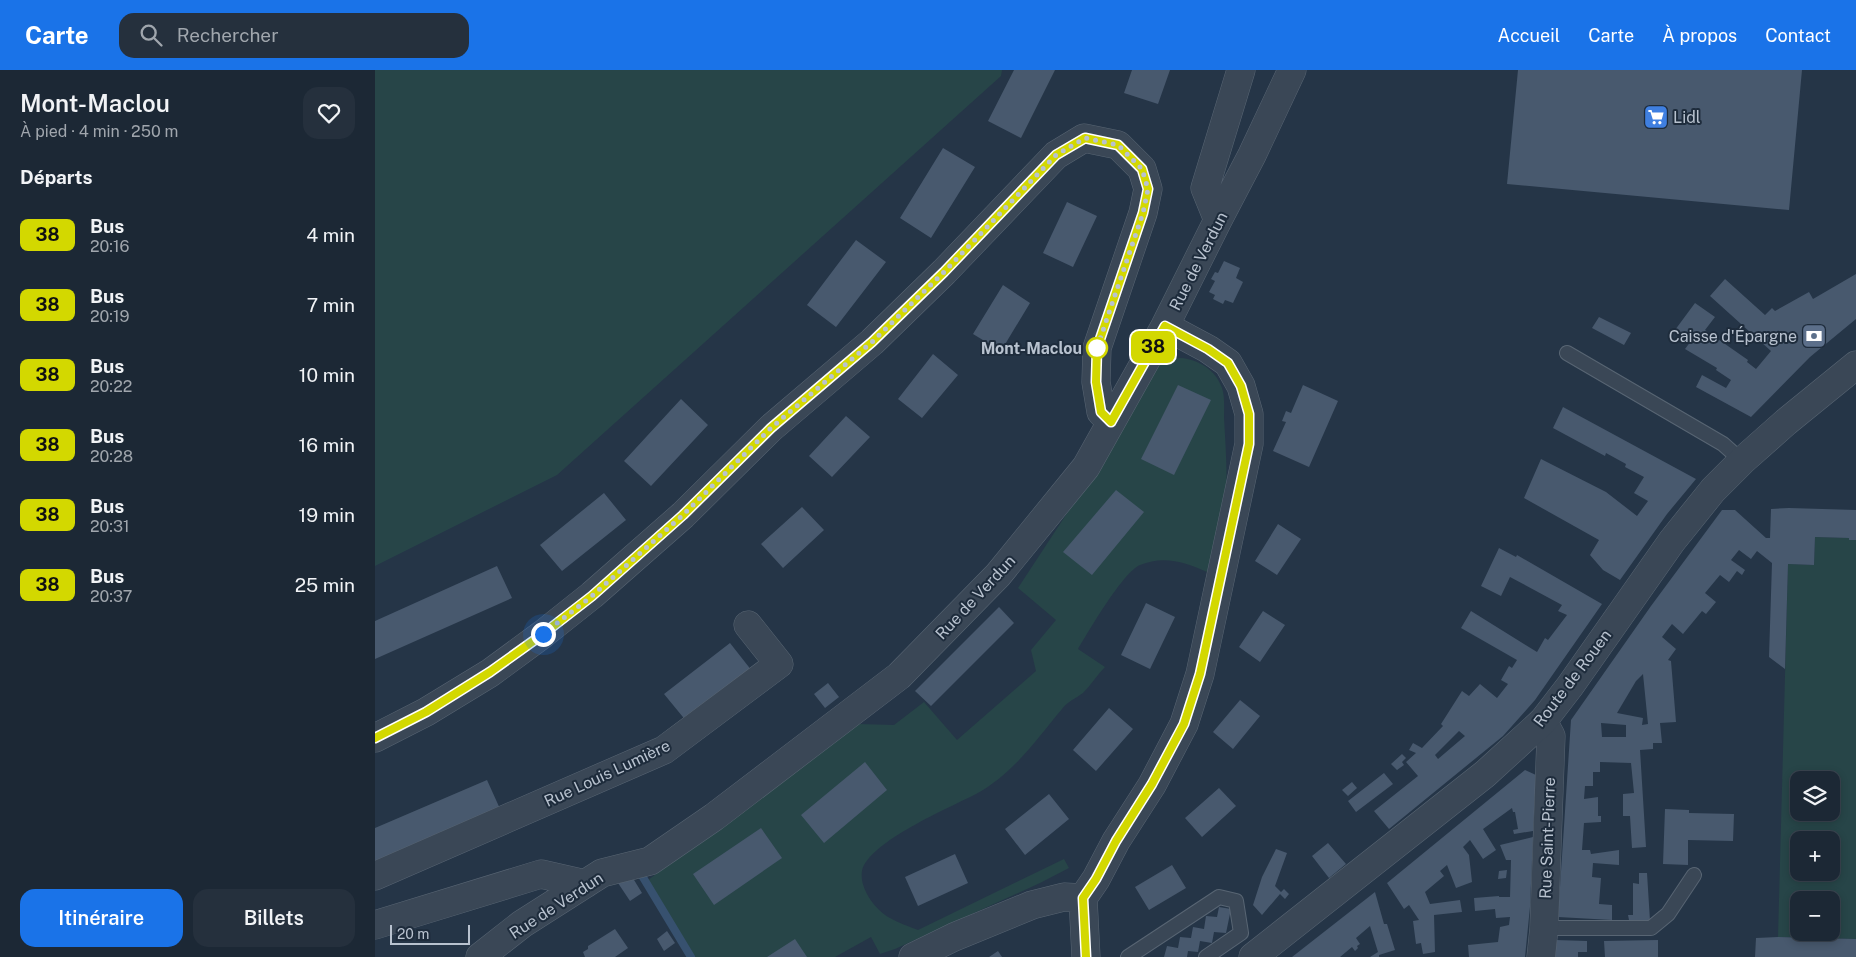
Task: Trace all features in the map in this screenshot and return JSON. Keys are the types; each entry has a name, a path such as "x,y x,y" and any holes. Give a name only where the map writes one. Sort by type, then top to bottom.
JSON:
{"street":[{"path":"1218,220 1205,188 1241,70"},
{"name":"Rue de Verdun","path":"480,957 522,924 602,872 650,861 714,817 899,676 998,575 1085,467 1165,326 1252,155 1292,70"},
{"path":"375,738 426,712 490,672 592,596 683,515 771,428 872,342 944,272 1056,155 1085,138 1118,145 1142,169 1148,189 1143,213 1097,348 1096,382 1101,412 1111,422"},
{"path":"1086,957 1083,898 1152,784 1184,724 1200,674 1249,444 1249,414 1241,386 1228,363 1208,349 1165,326"},
{"name":"Route de Rouen","path":"1253,957 1485,774 1543,721 1691,516 1713,490 1742,461 1800,410 1856,366"},
{"name":"Rue Louis Lumière","path":"375,876 664,750 779,664 747,625"},
{"name":"Rue Saint-Pierre","path":"1541,957 1544,928 1551,736 1543,721"},
{"path":"375,925 541,874 585,884"},
{"path":"913,957 955,937 1032,905 1064,897 1083,898"}],"lane":[{"path":"1567,353 1723,444 1742,461"},
{"path":"1544,928 1651,928 1668,914 1694,875"},
{"path":"1128,957 1219,897 1236,901 1241,933 1206,957"}],"green space":[{"path":"375,70 1002,70 1001,76 557,475 375,566"},
{"path":"1182,358 1195,361 1211,371 1216,376 1224,395 1227,472 1225,512 1222,531 1207,572 1191,565 1166,560 1149,562 1133,570 1116,590 1078,649 1105,667 1086,690 1064,707 1023,756 1001,777 976,794 894,837 868,860 862,871 862,878 869,898 879,910 893,920 918,930 1064,859 1069,868 895,949 880,954 871,937 835,957 689,957 644,883 858,724 894,725 924,702 957,740 1036,671 1031,650 1056,620 1018,588 1098,466 1158,364 1169,359"},
{"path":"1815,537 1856,540 1856,939 1840,939 1840,891 1790,891 1790,937 1778,937 1788,564 1814,565"}],"building":[{"path":"1014,70 1055,70 1021,138 988,121"},
{"path":"1132,70 1170,70 1158,104 1124,93"},
{"name":"Lidl","path":"1518,70 1802,70 1789,210 1507,184"},
{"path":"943,148 975,167 931,238 900,218"},
{"path":"1067,202 1097,216 1073,267 1043,253"},
{"path":"856,240 886,262 836,327 807,305"},
{"path":"1224,261 1240,268 1236,278 1243,282 1233,303 1225,300 1223,304 1213,299 1215,295 1209,292 1215,281 1211,279 1215,272 1218,273"},
{"path":"1856,274 1856,319 1810,357 1751,417 1696,387 1702,375 1726,388 1731,380 1716,370 1717,368 1685,349 1691,341 1675,330 1695,303 1715,317 1705,330 1748,360 1747,362 1756,369 1771,351 1710,296 1725,279 1765,315 1772,308 1775,311 1809,292 1813,299"},
{"path":"1003,285 1030,303 1001,351 973,334"},
{"path":"1599,317 1631,333 1624,345 1592,328"},
{"path":"933,354 958,375 922,418 898,399"},
{"path":"1178,385 1211,400 1174,475 1141,459"},
{"path":"1303,385 1338,401 1309,467 1273,451 1286,422 1282,421 1286,411 1291,413"},
{"path":"681,399 708,425 651,486 624,461"},
{"path":"1563,407 1696,479 1667,514 1620,580 1603,570 1590,555 1599,540 1524,498 1541,459 1606,492 1637,516 1648,501 1634,493 1644,477 1625,467 1626,464 1606,453 1605,456 1553,428"},
{"path":"846,416 870,437 832,477 809,456"},
{"path":"1116,490 1144,512 1092,575 1063,552"},
{"path":"604,493 626,520 562,571 540,545"},
{"path":"802,507 824,530 783,568 761,544"},
{"path":"1771,509 1856,510 1856,540 1815,537 1814,565 1788,564 1785,669 1769,657 1772,563 1757,551 1751,559 1739,550 1731,560 1745,570 1742,575 1737,571 1729,582 1720,575 1705,593 1716,602 1706,614 1702,611 1683,634 1672,624 1662,637 1676,649 1668,660 1671,661 1676,722 1660,723 1662,743 1653,743 1653,749 1640,750 1646,847 1632,848 1630,816 1623,816 1623,794 1634,793 1631,763 1600,762 1600,772 1593,772 1593,786 1585,786 1584,799 1598,797 1598,816 1601,816 1601,822 1584,823 1582,850 1590,850 1591,854 1619,850 1619,865 1593,863 1592,877 1601,878 1599,904 1612,905 1612,920 1558,917 1571,720 1651,606 1722,510 1735,510 1766,538 1770,538","holes":["1643,674 1648,724 1642,725 1643,718 1617,713 1636,681","1601,723 1626,725 1626,737 1602,737"]},
{"path":"1278,524 1301,539 1277,575 1255,561"},
{"path":"1499,548 1516,557 1517,555 1602,604 1535,700 1503,736 1389,829 1374,811 1418,776 1406,762 1416,753 1409,750 1413,743 1422,748 1443,726 1441,724 1462,691 1469,696 1480,684 1497,698 1508,684 1501,680 1509,666 1512,668 1517,660 1461,628 1471,611 1537,652 1545,638 1548,640 1567,615 1558,611 1562,605 1510,577 1501,596 1481,586","holes":["1459,731 1465,736 1438,759 1435,755"]},
{"path":"497,566 512,598 375,659 375,621"},
{"path":"1146,603 1175,617 1150,669 1121,655"},
{"path":"999,607 1014,623 931,706 915,691"},
{"path":"1263,611 1285,625 1260,662 1239,647"},
{"path":"730,643 752,671 687,722 664,694"},
{"path":"828,683 839,697 825,708 814,694"},
{"path":"1240,700 1260,716 1233,749 1213,732"},
{"path":"1109,708 1133,729 1096,771 1073,750"},
{"path":"1402,754 1406,758 1402,762 1404,765 1397,770 1391,764"},
{"path":"865,762 887,790 824,843 801,815"},
{"path":"1525,770 1536,775 1533,831 1514,834 1513,830 1518,829 1515,812 1513,812 1512,808 1483,829 1496,850 1483,859 1470,840 1463,847 1469,855 1472,882 1456,888 1447,865 1440,871 1444,876 1425,892 1430,904 1460,900 1462,912 1434,915 1435,952 1423,954 1421,943 1416,944 1413,921 1419,920 1409,905 1404,909 1387,883"},
{"path":"1384,773 1393,784 1356,812 1348,801"},
{"path":"487,780 501,811 375,865 375,828"},
{"path":"1352,782 1357,788 1348,796 1342,790"},
{"path":"1219,788 1236,806 1202,837 1185,818"},
{"path":"1049,794 1069,819 1025,855 1005,829"},
{"path":"1665,809 1689,810 1689,813 1734,814 1733,841 1688,840 1688,865 1663,864"},
{"path":"761,828 782,858 714,905 693,874"},
{"path":"1533,837 1530,907 1525,957 1469,957 1468,945 1498,942 1500,927 1509,925 1510,917 1496,918 1495,909 1475,911 1474,898 1510,897 1511,860 1506,860 1500,845"},
{"path":"1328,843 1346,864 1329,878 1312,856"},
{"path":"1276,849 1287,853 1275,886 1281,892 1284,889 1289,894 1285,899 1280,894 1262,915 1253,905 1262,877"},
{"path":"955,854 968,883 918,906 905,877"},
{"path":"1172,865 1186,888 1149,910 1135,887"},
{"path":"1507,870 1506,878 1498,879 1499,871"},
{"path":"1639,873 1647,873 1650,921 1629,920 1628,915 1633,915 1633,883 1639,884"},
{"path":"631,875 642,893 630,901 618,883"},
{"path":"1375,892 1384,924 1387,924 1395,950 1379,955 1379,957 1370,957 1378,952 1370,926 1356,938 1360,944 1357,946 1358,948 1355,951 1352,947 1340,957 1292,957"},
{"path":"1219,907 1231,909 1226,933 1214,932 1212,943 1200,941 1198,952 1188,951 1187,957 1164,957 1167,946 1178,948 1180,937 1191,938 1193,927 1204,929 1206,916 1217,917"},
{"path":"615,929 628,948 615,957 585,957 583,952 588,949 588,946"},
{"path":"667,931 675,943 664,951 657,939"},
{"path":"1790,937 1790,941 1840,941 1840,939 1856,939 1856,957 1755,957 1756,938"},
{"path":"795,939 807,957 767,957"},
{"path":"1555,940 1587,941 1587,952 1578,952 1578,957 1553,957"},
{"path":"1658,940 1658,957 1605,957 1604,941"},
{"path":"998,951 1002,957 989,957"}],"waterway":[{"path":"641,874 691,957"}],"bus line":[{"name":"38","path":"375,738 426,712 490,672 592,596 683,515 771,428 872,342 944,272 1056,155 1085,138 1118,145 1142,169 1148,189 1143,213 1097,348 1095,358 1096,382 1101,412 1111,422 1165,326 1208,349 1228,363 1241,386 1249,414 1249,444 1200,674 1184,724 1152,784 1083,898 1086,957"}],"place":[{"name":"Lidl","path":"1656,117"},
{"name":"Caisse d'Épargne","path":"1814,336"},
{"name":"Mont-Maclou","path":"1097,348"}],"route":[{"path":"543,634 592,596 683,515 771,428 872,342 944,272 1056,155 1085,138 1118,145 1142,169 1148,189 1143,213 1097,348"}]}
